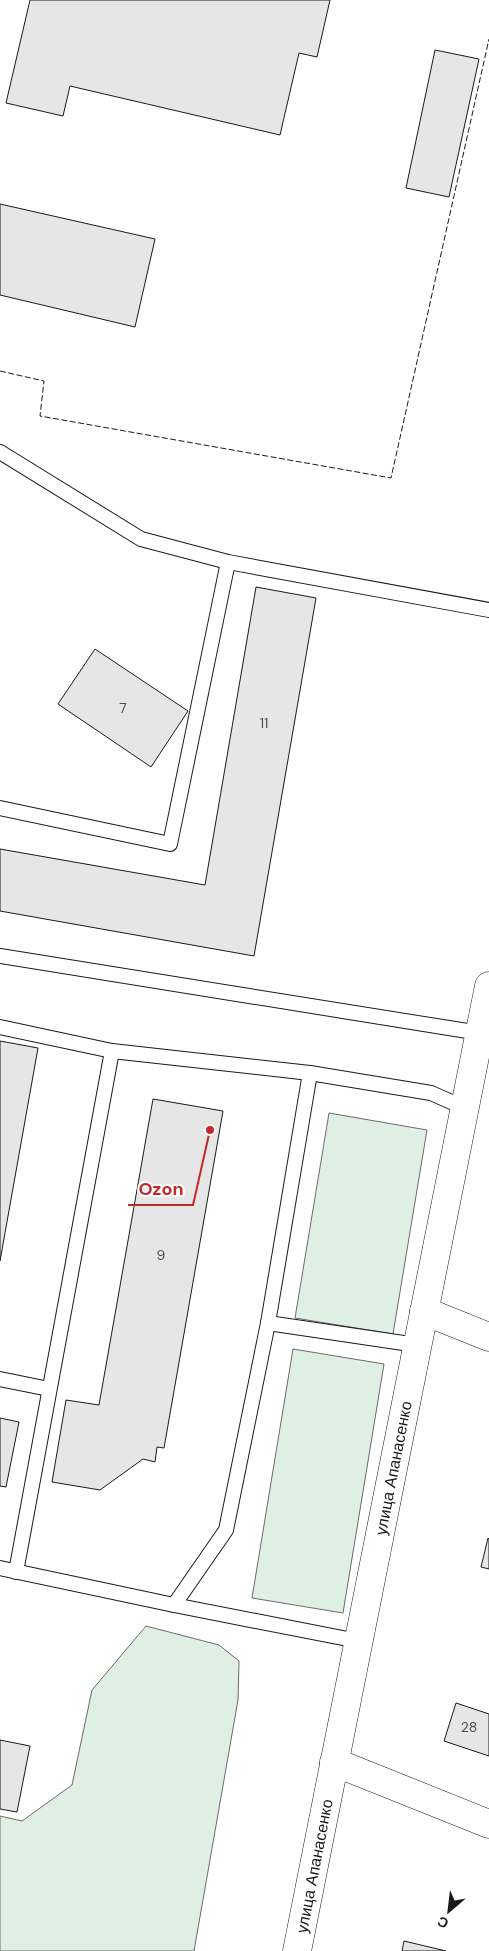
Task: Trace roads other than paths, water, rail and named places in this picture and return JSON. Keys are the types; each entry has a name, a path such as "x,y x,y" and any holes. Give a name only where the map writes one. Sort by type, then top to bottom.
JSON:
{"main road":[{"name":"улица Апанасенко","path":"297,1951 489,986"},
{"path":"424,1311 489,1337"},
{"path":"334,1762 489,1824"}],"lane":[{"path":"0,452 141,539 228,562 489,610"},
{"path":"0,808 170,844 228,562"},
{"path":"0,956 480,1033"},
{"path":"0,1027 112,1051 310,1073 431,1093 464,1108"},
{"path":"16,1572 112,1051"},
{"path":"174,1605 226,1530 268,1323 310,1073"},
{"path":"268,1323 417,1345"},
{"path":"0,1380 49,1389"},
{"path":"0,1568 358,1641"}],"place":[{"name":"Ozon","path":"210,1130"}]}
